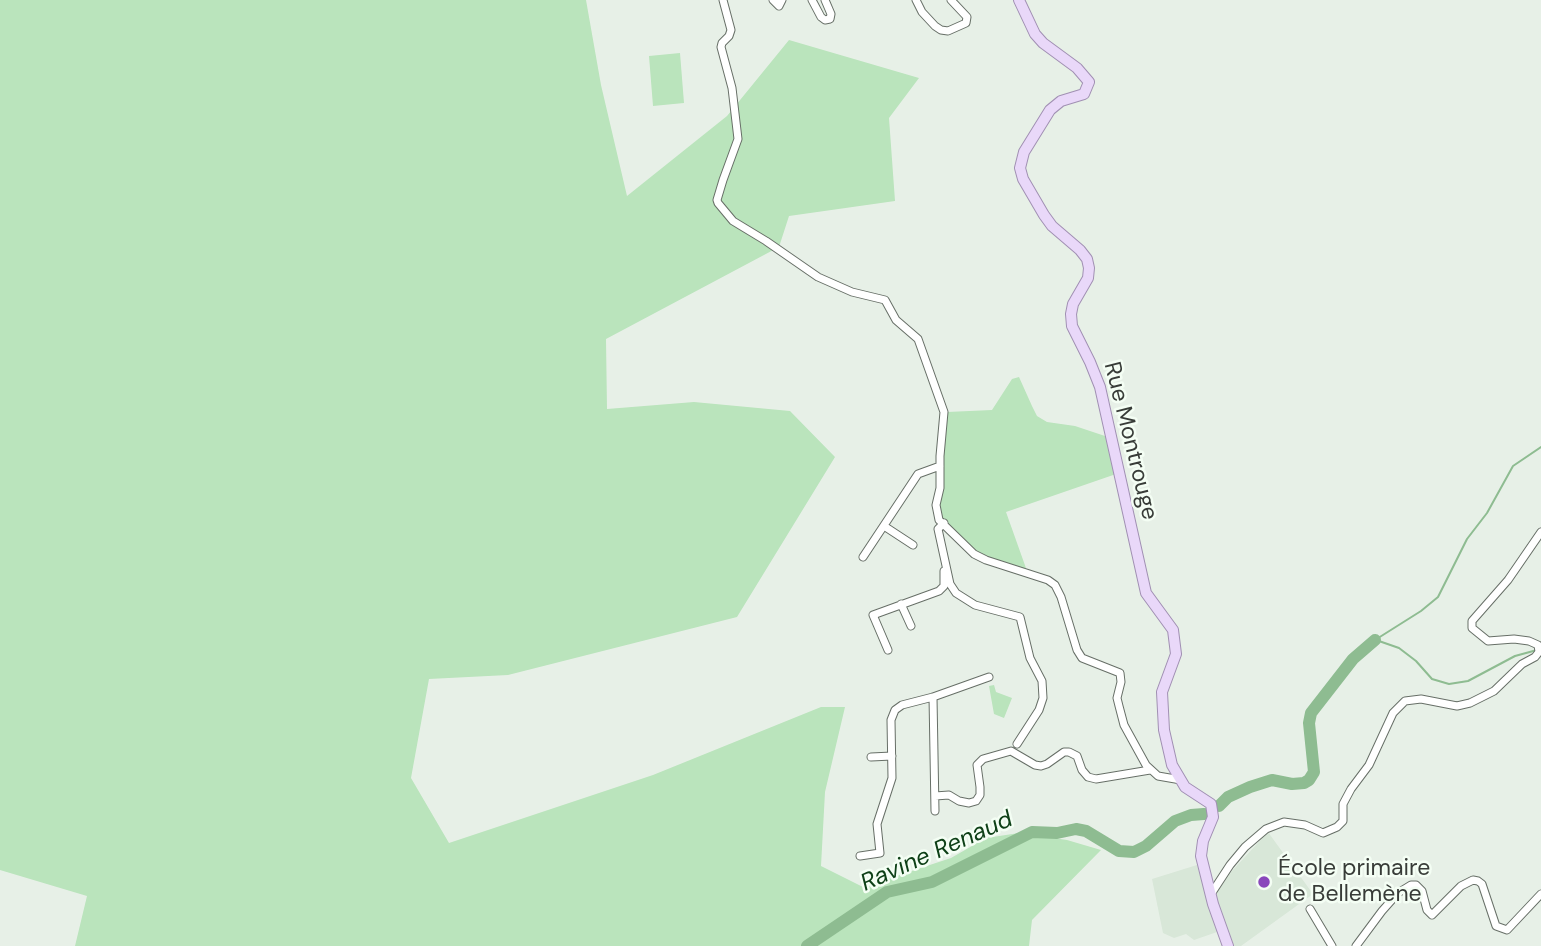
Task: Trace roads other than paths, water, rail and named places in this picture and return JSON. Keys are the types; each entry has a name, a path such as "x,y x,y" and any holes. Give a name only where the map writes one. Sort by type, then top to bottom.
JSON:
{"main road":[{"name":"Rue Montrouge","path":"1019,0 1035,34 1077,68 1089,82 1084,94 1061,101 1050,110 1024,152 1020,168 1023,179 1044,215 1052,226 1080,250 1089,268 1088,278 1073,304 1072,326 1100,387 1141,578 1150,600 1173,630 1176,654 1162,692 1168,751 1181,780 1191,792 1211,804 1213,817 1203,841 1201,856 1228,946"}],"street":[{"path":"723,0 731,30 721,47 732,88 738,139 718,203 733,222 818,277 852,292 885,300 896,320 918,339 944,412 936,514 974,554 1048,580 1055,585 1077,650 1082,657 1120,673 1117,698 1124,725 1150,770 1158,776 1181,780"},
{"path":"773,0 779,6 782,0"},
{"path":"812,0 825,20 830,19 831,14 825,0"},
{"path":"916,0 922,12 935,26 948,31 966,23 967,17 951,0"},
{"path":"863,557 918,474 940,466"},
{"path":"944,523 938,529 950,584 962,598 975,606 1020,617 1030,657 1042,681 1043,698 1034,720 1017,744"},
{"path":"884,526 913,545"},
{"path":"1211,894 1230,865 1266,829 1284,822 1305,825 1323,833 1338,827 1343,821 1343,804 1370,765 1393,713 1405,701 1421,699 1457,706 1470,703 1494,691 1522,664 1535,657 1539,652 1538,645 1514,639 1488,641 1472,628 1472,621 1508,580 1541,533"},
{"path":"888,650 873,615 942,589 946,564"},
{"path":"901,604 911,626"},
{"path":"860,856 880,853 877,824 890,790 891,720 895,710 902,705 989,677"},
{"path":"933,697 935,811"},
{"path":"934,796 948,795 959,802 976,801 980,787 977,765 983,760 1011,751 1041,766 1064,752 1069,752 1077,756 1088,777 1097,779 1150,770"},
{"path":"871,757 892,756"},
{"path":"1356,946 1382,911 1398,893 1411,884 1422,891 1427,910 1432,915 1461,886 1478,881 1482,884 1496,926 1507,930 1541,894"},
{"path":"1310,909 1332,946"}],"waterway":[{"name":"Ravine Renaud","path":"1375,640 1438,597 1467,539 1487,513 1513,466 1541,447"},
{"name":"Ravine Renaud","path":"1219,806 1228,797 1272,780 1292,784 1309,780 1314,772 1309,723 1311,713 1353,659 1375,640"},
{"path":"1376,640 1399,648 1416,661 1432,679 1449,684 1468,681 1515,656 1537,650"},
{"name":"Ravine Renaud","path":"807,946 887,892 932,882 1032,832 1057,833 1076,829 1086,831 1119,851 1134,852 1146,846 1175,821 1204,814"}],"place":[{"name":"École primaire de Bellemène","path":"1264,882"}]}
